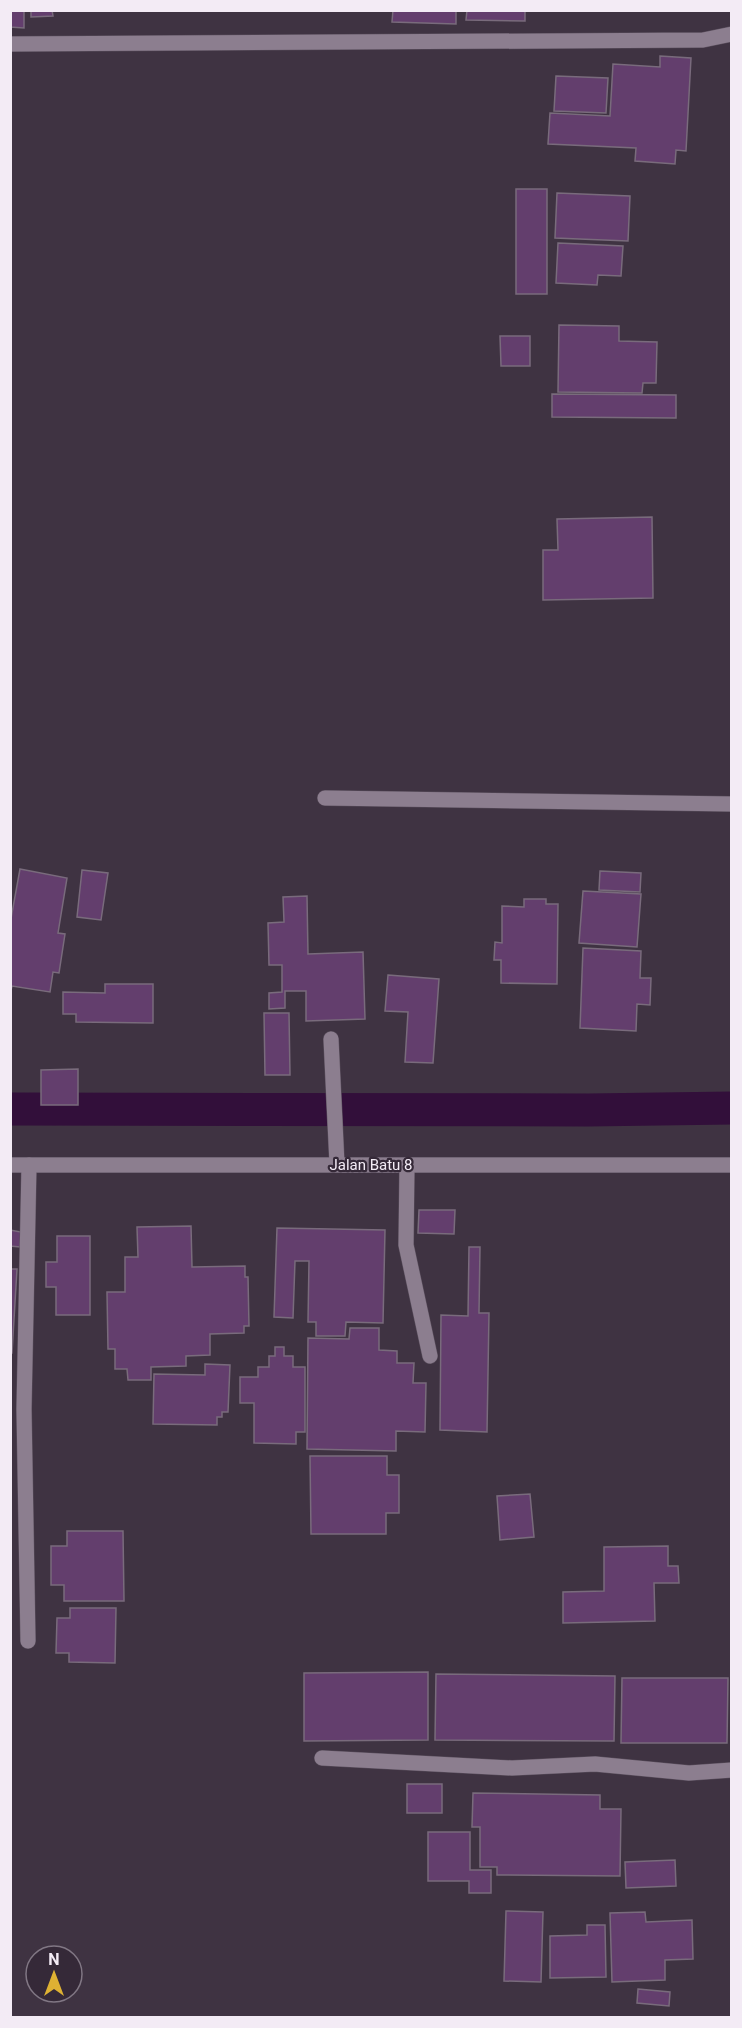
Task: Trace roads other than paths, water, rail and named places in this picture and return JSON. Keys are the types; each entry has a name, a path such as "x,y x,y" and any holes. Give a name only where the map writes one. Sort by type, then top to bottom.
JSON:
{"street":[{"path":"10,44 703,40 732,34"},
{"path":"325,798 732,804"},
{"path":"331,1039 337,1164"},
{"name":"Jalan Batu 8","path":"10,1165 732,1165"},
{"path":"28,1641 24,1409 29,1165"},
{"path":"407,1165 406,1245 430,1356"},
{"path":"322,1758 512,1768 595,1764 689,1773 732,1770"}],"waterway":[{"path":"10,1109 588,1110 732,1108"}]}
